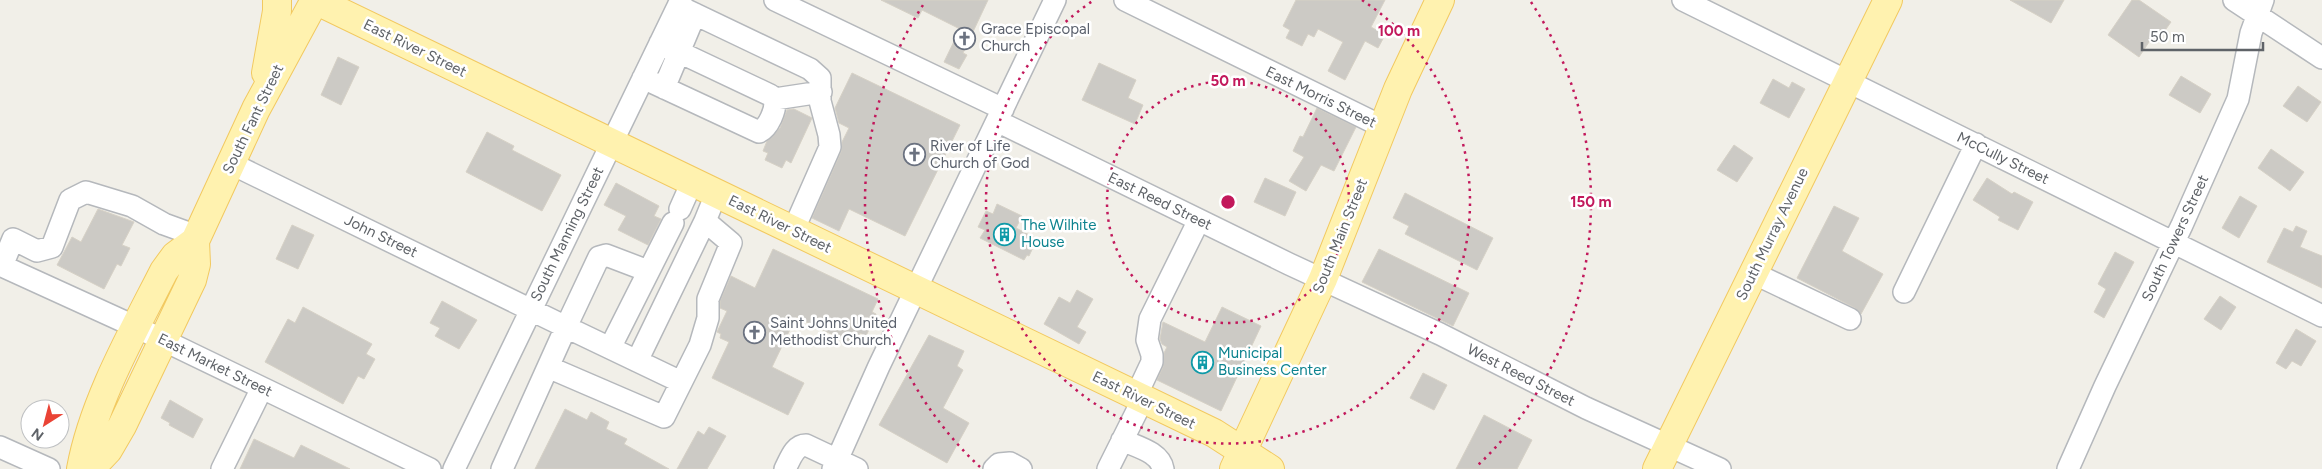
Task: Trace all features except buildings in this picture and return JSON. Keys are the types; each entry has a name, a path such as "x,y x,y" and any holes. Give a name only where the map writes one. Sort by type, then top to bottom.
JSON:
{"main road":[{"path":"256,109 272,43 277,0"},
{"name":"South Fant Street","path":"81,469 86,444 96,414 136,327 164,271 175,256 196,238 256,109 315,0"},
{"name":"East River Street","path":"315,0 1214,433 1238,460 1270,469"},
{"name":"South Main Street","path":"1238,460 1323,279 1398,89 1440,0"},
{"name":"South Murray Avenue","path":"1662,458 1886,1"},
{"name":"South Fant Street","path":"90,469 108,450 122,426 192,280 196,264 196,238"}],"street":[{"name":"East Reed Street","path":"775,0 1000,115 1199,220 1323,279"},
{"path":"835,464 1055,0"},
{"name":"East Morris Street","path":"1125,0 1383,127"},
{"name":"McCully Street","path":"1683,0 2322,316"},
{"path":"2234,0 2260,8 2322,58"},
{"path":"664,88 679,52 684,7 810,69 820,78 820,101 829,135 830,147 793,231"},
{"name":"South Manning Street","path":"454,469 530,308 660,43 684,7"},
{"name":"South Towers Street","path":"2073,468 2104,386 2174,242 2238,98 2251,33 2260,8"},
{"path":"643,78 759,132 764,130 776,106 775,99 770,95 660,43"},
{"path":"775,99 821,92"},
{"path":"1904,292 1976,144"},
{"name":"John Street","path":"232,164 681,382"},
{"path":"610,348 677,216 692,182"},
{"path":"1,265 13,240 38,251 52,247 70,200 86,192 132,206 164,224 196,238"},
{"path":"637,361 705,221 716,194"},
{"path":"1108,469 1122,440 1152,362 1152,355 1147,340 1150,319 1199,220"},
{"path":"548,367 664,417 700,344 708,318 708,299 731,243 705,221"},
{"path":"502,469 599,258 606,255 648,271"},
{"name":"East Market Street","path":"1,265 136,327 430,469"},
{"path":"1753,273 1850,319"},
{"name":"West Reed Street","path":"1323,279 1662,458 1713,468"},
{"path":"222,469 262,388"},
{"path":"1122,440 1152,453 1162,462 1163,469"},
{"path":"785,469 797,448 801,445 806,445 835,464 857,469"},
{"path":"0,447 49,469"},
{"path":"994,469 999,464 1010,463 1021,469"}],"place":[{"name":"Grace Episcopal Church","path":"965,38"},
{"name":"River of Life Church of God","path":"914,155"},
{"name":"The Wilhite House","path":"1005,234"},
{"name":"Saint Johns United Methodist Church","path":"754,332"},
{"name":"Municipal Business Center","path":"1202,362"}]}
